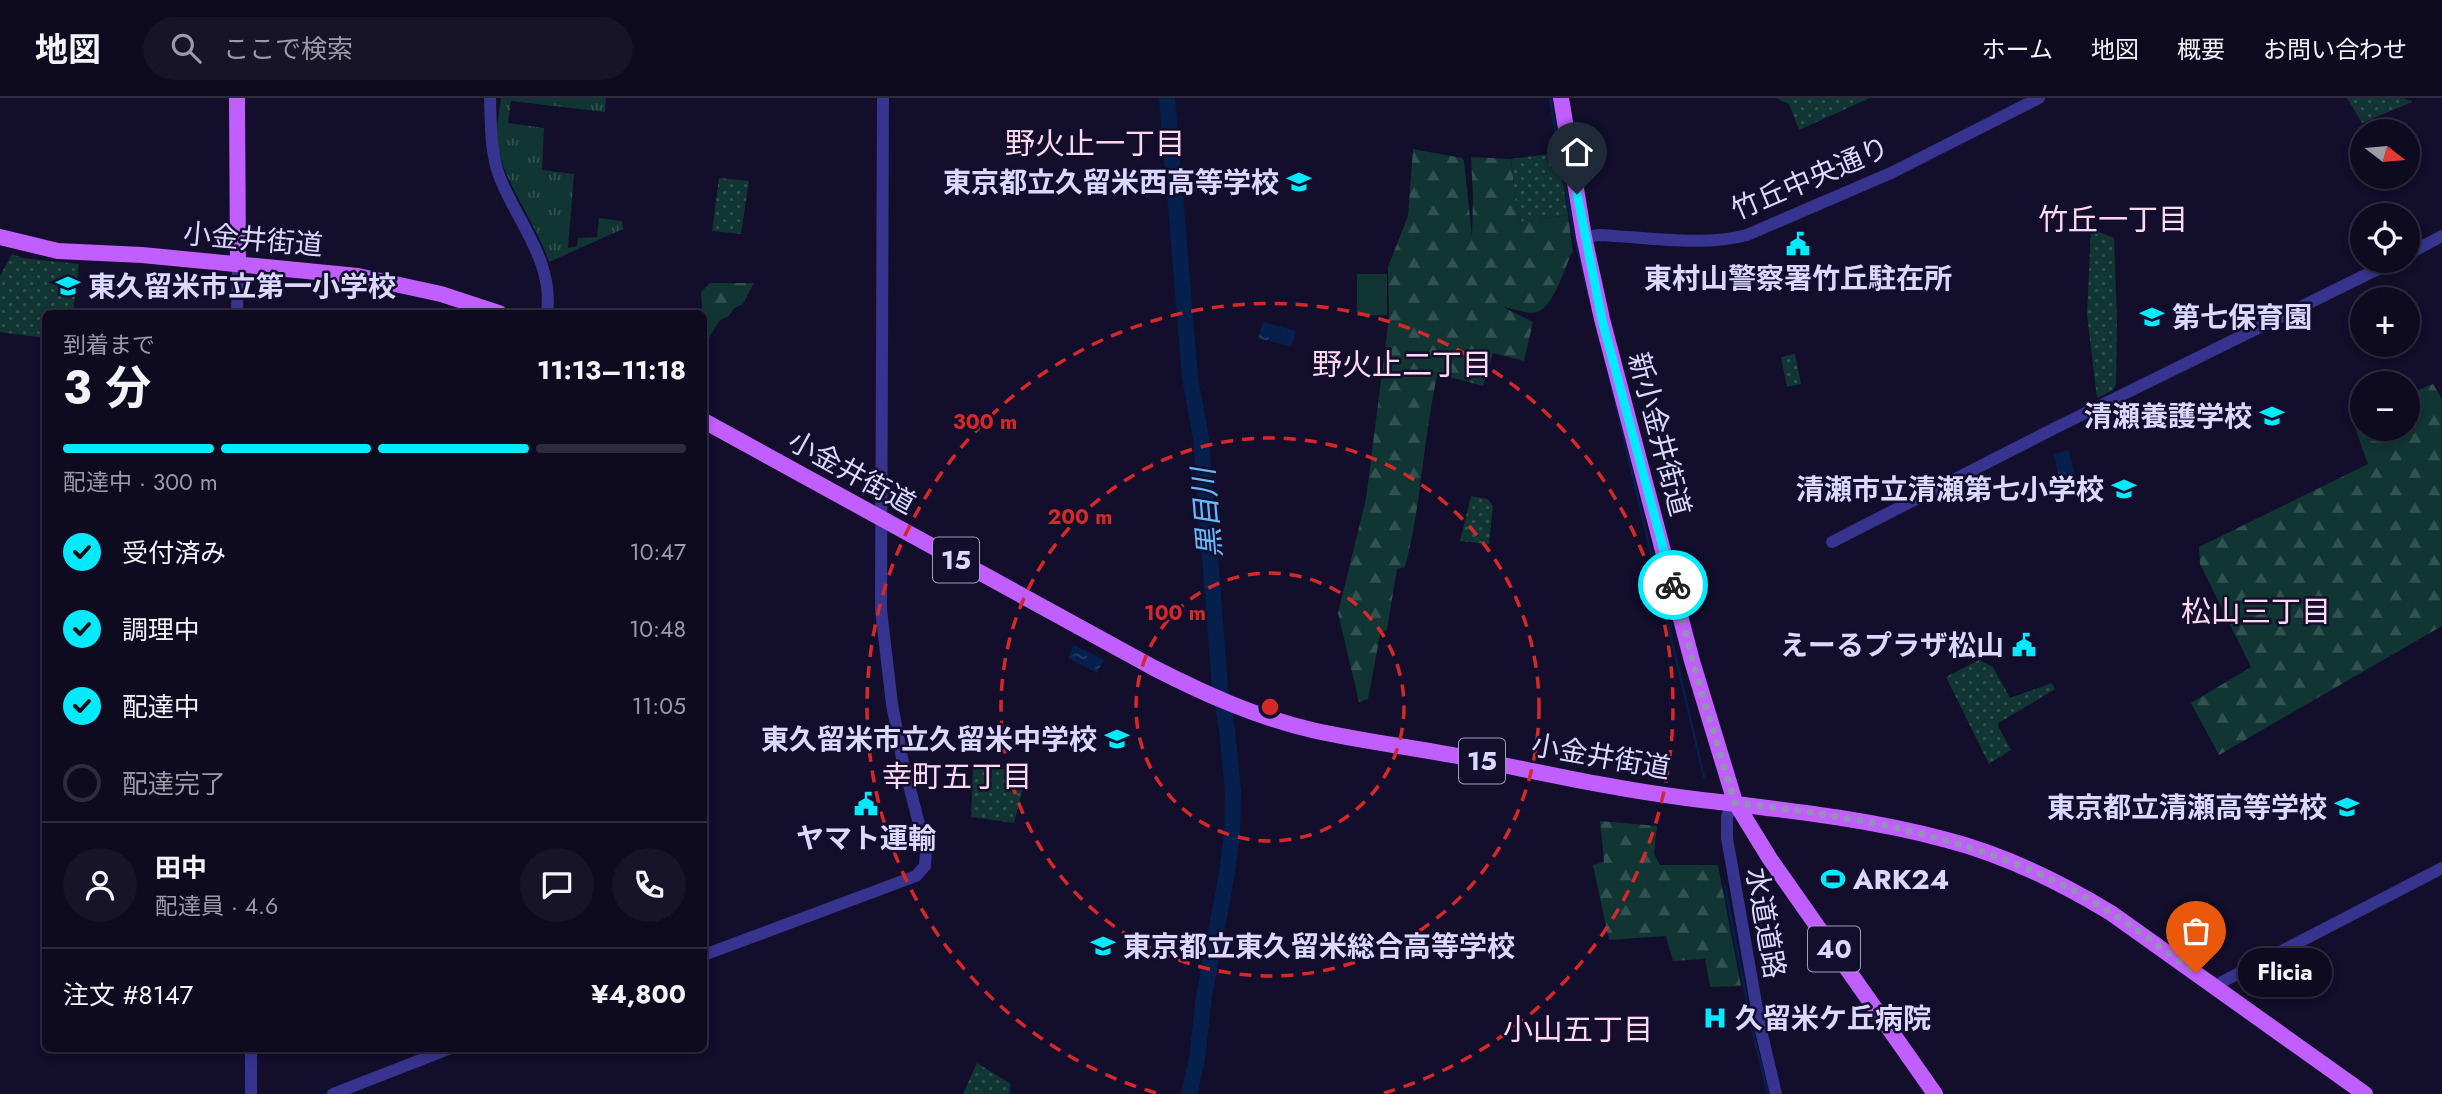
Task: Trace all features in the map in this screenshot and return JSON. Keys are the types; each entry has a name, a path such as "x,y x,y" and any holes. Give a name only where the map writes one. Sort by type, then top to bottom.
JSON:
{"main road":[{"path":"237,98 238,264"},
{"name":"新小金井街道","path":"1561,98 1584,237 1602,320 1692,661 1735,803 1770,859 1936,1094"},
{"name":"小金井街道","path":"0,237 58,251 238,264 368,278 441,294 490,310"},
{"name":"小金井街道","path":"707,423 1154,668 1231,705 1310,730 1555,777 1905,829 1949,840 2006,860 2082,895 2111,913 2365,1094"}],"street":[{"path":"490,98 493,155 500,178 534,243 545,274 549,296 547,310"},
{"path":"707,954 916,876 925,866 926,851 902,758 881,610 883,98"},
{"name":"竹丘中央通り","path":"1584,237 1599,235 1696,240 1729,239 1747,235 1891,173 2039,98"},
{"path":"2420,248 2442,236"},
{"path":"237,310 238,264"},
{"path":"1832,542 2053,429 2370,273"},
{"name":"水道道路","path":"1735,803 1727,816 1727,838 1760,1026 1776,1094"},
{"path":"2217,988 2222,982 2442,868"},
{"path":"251,1052 251,1094"},
{"path":"333,1094 441,1052"}],"green space":[{"path":"501,98 606,98 605,112 511,101 508,123 544,128 542,170 574,174 568,248 577,246 578,238 597,237 599,218 622,221 623,229 549,262 500,156 497,137"},
{"path":"1776,98 1870,98 1799,130 1789,104"},
{"path":"2347,98 2404,98 2412,102 2372,119 2360,119"},
{"path":"1413,149 1462,158 1472,237 1471,157 1511,159 1518,222 1568,215 1573,253 1553,296 1543,309 1529,313 1503,307 1533,322 1524,361 1493,353 1483,386 1438,372 1411,543 1405,567 1397,569 1387,629 1380,635 1368,699 1359,702 1338,613 1366,499 1389,317 1388,267 1408,216"},
{"path":"1558,153 1568,215 1518,222 1511,159"},
{"path":"719,178 749,181 741,234 712,231"},
{"path":"2091,229 2114,238 2117,320 2116,384 2113,390 2097,398 2087,315"},
{"path":"12,254 22,258 79,264 73,310 42,310 42,338 0,332 0,276"},
{"path":"1357,274 1387,274 1387,315 1357,316"},
{"path":"710,283 754,283 743,304 720,320 707,341 707,310 702,310 701,292"},
{"path":"1795,354 1801,384 1787,387 1781,357"},
{"path":"2433,384 2442,399 2442,626 2219,755 2191,703 2251,667 2200,564 2199,547 2368,464 2360,441 2420,441 2420,389"},
{"path":"1471,496 1488,499 1493,506 1489,544 1460,541"},
{"path":"1979,660 1993,667 2010,698 2052,683 2055,689 1997,724 2011,750 1989,764 1946,677"},
{"path":"973,769 1028,769 1014,823 971,817"},
{"path":"1600,821 1657,826 1654,854 1660,865 1718,865 1741,986 1710,987 1705,959 1673,961 1666,936 1609,940 1593,865 1604,862"},
{"path":"977,1063 1011,1084 1009,1094 963,1094"}],"water":[{"path":"1263,322 1296,331 1291,347 1258,338"},
{"path":"2069,450 2076,483 2061,486 2054,454"},
{"path":"1074,645 1104,660 1097,673 1068,658"}],"waterway":[{"name":"黒目川","path":"1167,98 1190,377 1201,439 1220,687 1233,791 1232,835 1226,879 1189,1094"},
{"path":"1550,98 1573,231 1589,297"},
{"path":"1609,375 1704,777"},
{"path":"1725,886 1753,1033 1768,1094"}],"way so far":[{"path":"1673,585 1735,803 1905,829 1949,840 2006,860 2085,897 2137,930 2196,973"}],"place":[{"name":"東京都立久留米西高等学校","path":"1299,182"},
{"name":"東村山警察署竹丘駐在所","path":"1798,244"},
{"name":"東久留米市立第一小学校","path":"68,286"},
{"name":"第七保育園","path":"2152,317"},
{"name":"清瀬養護学校","path":"2272,416"},
{"name":"清瀬市立清瀬第七小学校","path":"2124,489"},
{"name":"えーるプラザ松山","path":"2024,645"},
{"name":"東久留米市立久留米中学校","path":"1117,739"},
{"name":"ヤマト運輸","path":"866,804"},
{"name":"東京都立清瀬高等学校","path":"2347,807"},
{"name":"ARK24","path":"1833,879"},
{"name":"東京都立東久留米総合高等学校","path":"1103,946"},
{"name":"Flicia","path":"2196,973"},
{"name":"久留米ケ丘病院","path":"1715,1018"}],"district":[{"name":"野火止一丁目","path":"1095,144"},
{"name":"竹丘一丁目","path":"2113,220"},
{"name":"野火止二丁目","path":"1402,365"},
{"name":"松山三丁目","path":"2256,612"},
{"name":"幸町五丁目","path":"957,777"},
{"name":"小山五丁目","path":"1578,1030"}],"route":[{"path":"1577,194 1602,320 1673,585"}]}
